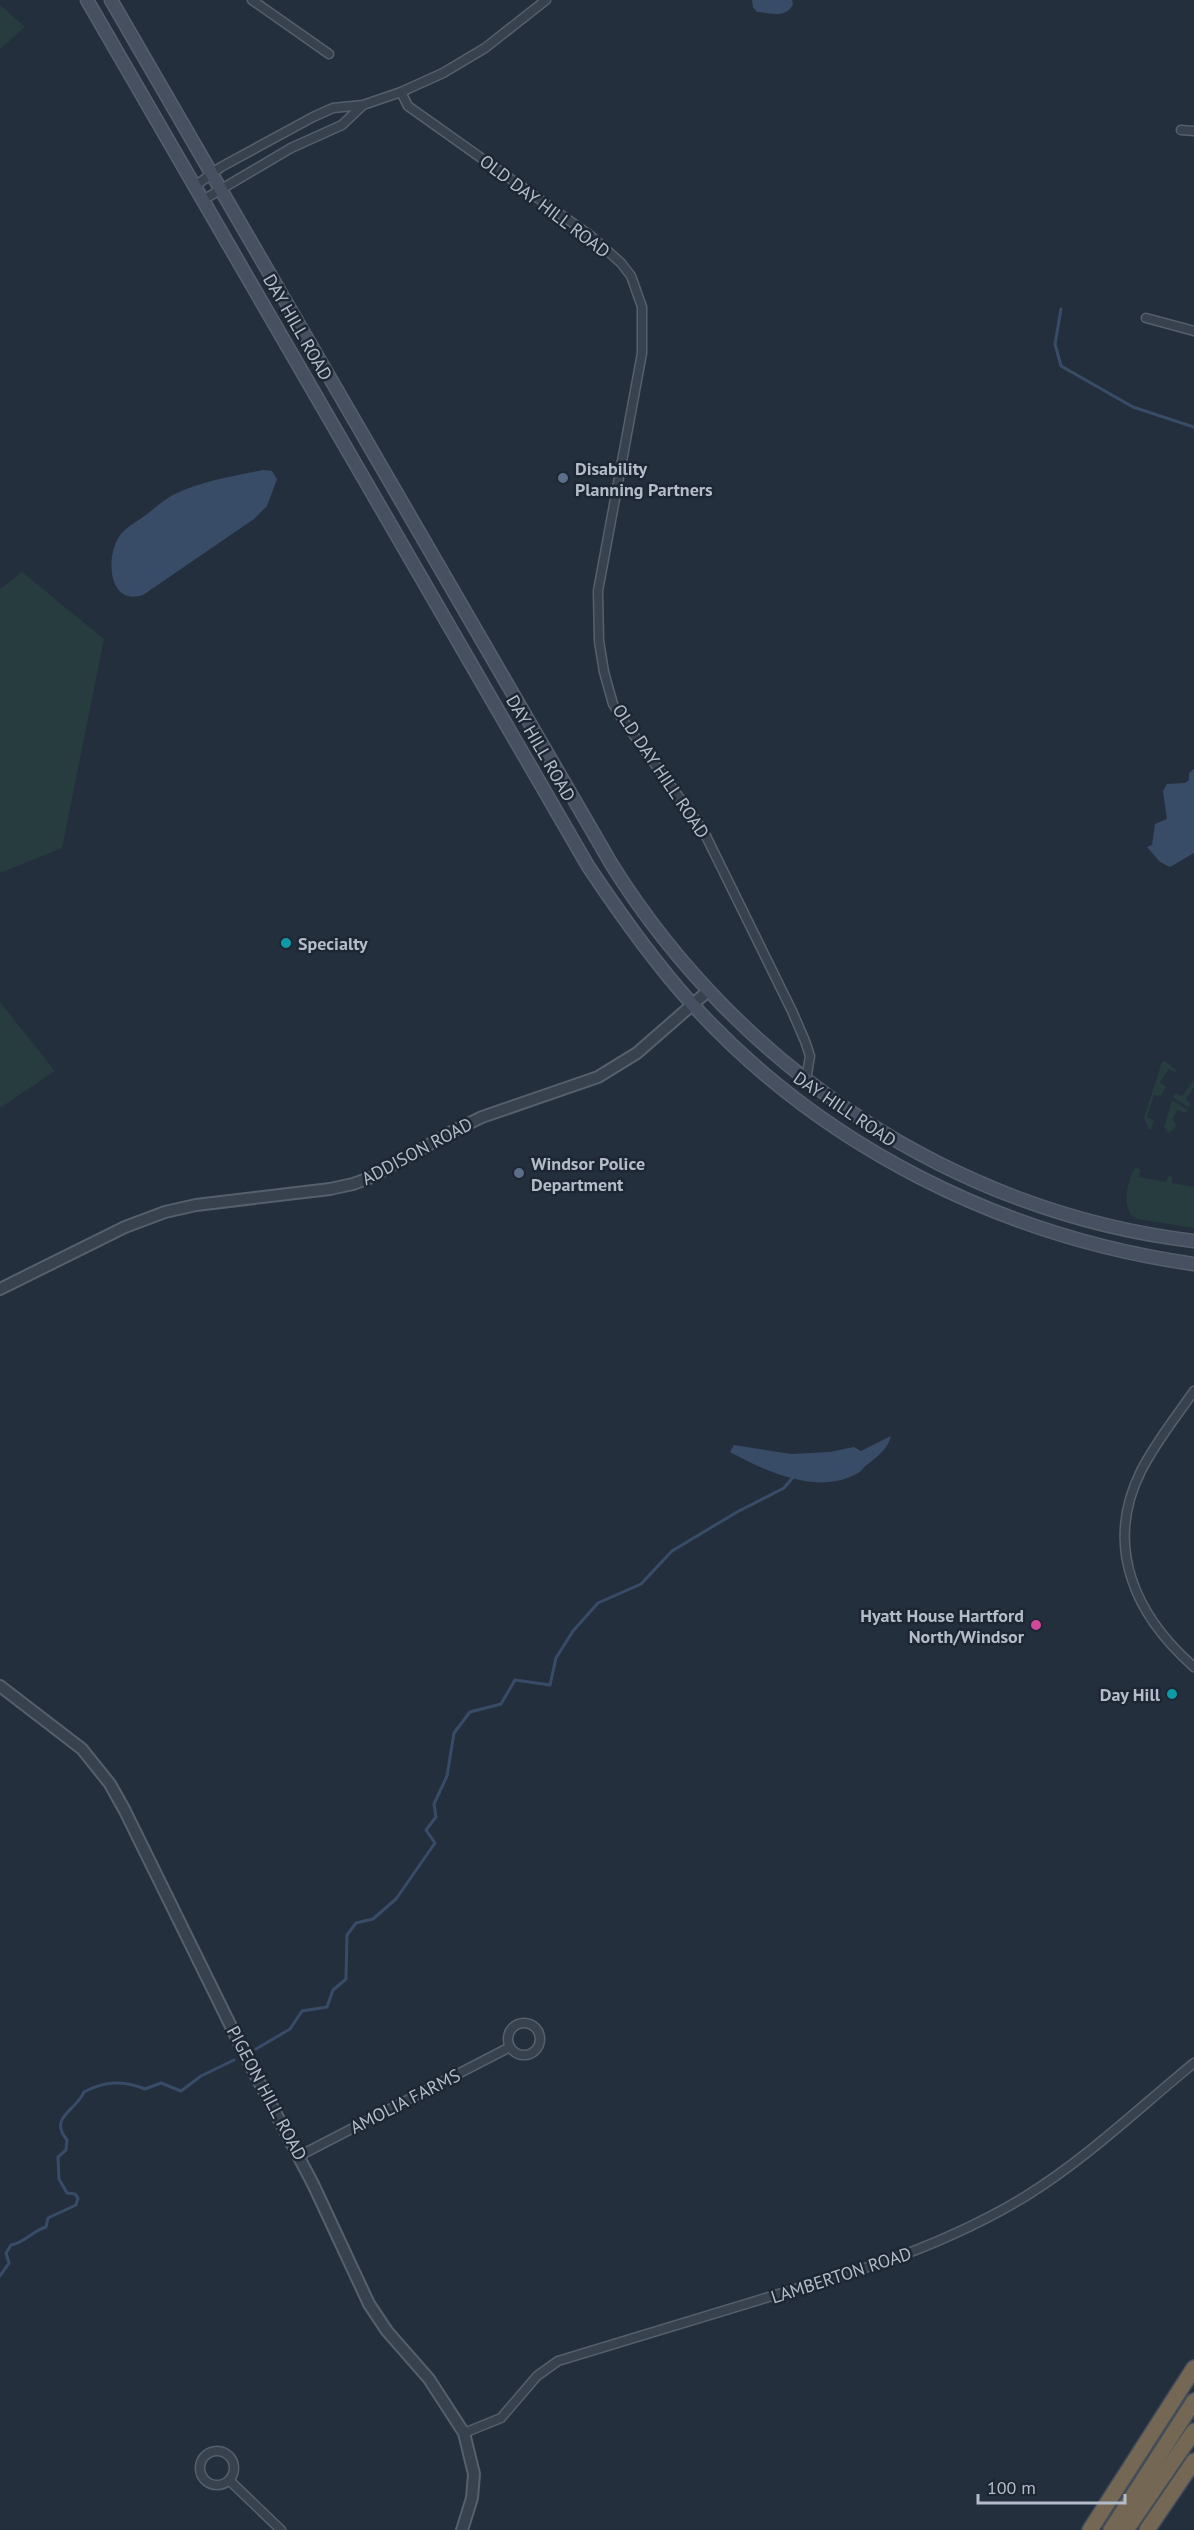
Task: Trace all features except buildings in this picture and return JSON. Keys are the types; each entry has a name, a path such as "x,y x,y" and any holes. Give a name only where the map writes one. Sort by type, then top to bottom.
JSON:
{"highway":[{"path":"1090,2530 1194,2368"},
{"path":"1111,2530 1194,2401"},
{"path":"1126,2530 1194,2431"},
{"path":"1147,2530 1194,2462"}],"main road":[{"name":"DAY HILL ROAD","path":"87,0 588,866 643,946 693,1005 726,1039 793,1097 896,1165 950,1193 1002,1214 1093,1244 1194,1264"},
{"name":"DAY HILL ROAD","path":"111,0 628,891 658,933 708,991 755,1037 806,1080 861,1119 951,1170 1059,1213 1101,1224 1194,1241"},
{"path":"374,495 391,485"},
{"path":"464,650 482,642"},
{"path":"896,1165 907,1146"},
{"path":"1002,1214 1007,1194"}],"street":[{"path":"252,0 329,54"},
{"path":"195,186 212,173 313,117 333,108 363,105 401,92 443,73 472,57 546,0"},
{"name":"OLD DAY HILL ROAD","path":"401,92 408,106 599,242 631,276 644,325 640,372 598,591 599,641 604,672 613,704 637,741 693,814 737,898 805,1041 810,1056 806,1080"},
{"path":"203,200 291,148 342,125 363,105"},
{"path":"1181,130 1194,131"},
{"path":"1146,318 1194,331"},
{"name":"ADDISON ROAD","path":"0,1289 62,1261 125,1227 165,1212 207,1203 330,1189 372,1177 453,1131 482,1118 598,1077 637,1053 708,991"},
{"path":"1194,1391 1141,1472 1127,1515 1125,1542 1128,1568 1135,1592 1149,1619 1168,1643 1194,1667"},
{"name":"PIGEON HILL ROAD","path":"0,1686 82,1749 110,1784 246,2057 299,2156 369,2304 387,2331 429,2379 464,2433 474,2474 472,2498 462,2530"},
{"name":"AMOLIA FARMS","path":"299,2156 510,2047"},
{"name":"LAMBERTON ROAD","path":"464,2433 501,2418 537,2376 558,2361 881,2263 928,2247 971,2227 1027,2195 1075,2162 1194,2063"},
{"path":"216,2451 230,2456 234,2466 229,2480 215,2485 203,2477 201,2462 207,2454 216,2451"},
{"path":"229,2480 281,2530"}],"green space":[{"path":"0,5 25,27 0,49"},
{"path":"22,572 104,639 62,848 0,873 0,589"},
{"path":"0,1002 55,1071 0,1108"},
{"path":"1165,1061 1177,1071 1169,1069 1160,1082 1166,1087 1161,1096 1154,1095 1147,1117 1154,1120 1149,1129 1144,1118 1162,1062"},
{"path":"1194,1080 1194,1087 1186,1099 1191,1104 1189,1108 1173,1097 1175,1093 1182,1096"},
{"path":"1172,1100 1188,1110 1185,1113 1178,1110 1172,1119 1177,1126 1168,1133 1164,1127"},
{"path":"1135,1168 1140,1169 1139,1177 1166,1182 1169,1175 1172,1176 1172,1183 1194,1187 1194,1228 1138,1219 1131,1215 1127,1205 1127,1192"}],"water":[{"path":"752,0 792,0 793,4 786,12 773,14 757,12"},
{"path":"263,470 272,471 277,479 267,506 254,519 143,595 131,597 122,593 116,586 111,565 113,553 121,534 129,527 183,490"},
{"path":"1194,769 1194,853 1170,867 1160,862 1147,847 1152,845 1155,824 1167,819 1163,791 1167,784 1185,783 1189,780 1189,773"},
{"path":"891,1436 882,1452 859,1472 843,1480 826,1482 793,1479 760,1467 730,1452 734,1445 791,1454 830,1452 854,1447 861,1451"}],"waterway":[{"path":"1061,309 1055,344 1061,366 1133,407 1194,427"},
{"path":"256,2049 290,2029 302,2011 327,2007 333,1990 346,1979 347,1935 356,1923 373,1919 396,1899 435,1843 426,1830 436,1817 434,1804 447,1776 454,1733 470,1712 501,1704 515,1680 550,1685 556,1658 573,1631 598,1603 641,1584 672,1551 737,1512 784,1488 794,1476"},
{"path":"0,2276 9,2263 6,2253 11,2245 46,2227 48,2218 76,2205 78,2198 75,2194 67,2193 59,2179 58,2157 66,2150 67,2140 62,2132 62,2120 84,2092 114,2083 129,2084 145,2089 161,2083 181,2091 201,2076 234,2060"}],"place":[{"name":"Disability Planning Partners","path":"563,478"},
{"name":"Specialty","path":"286,943"},
{"name":"Windsor Police Department","path":"519,1173"},
{"name":"Hyatt House Hartford North/Windsor","path":"1036,1625"},
{"name":"Day Hill","path":"1172,1694"}]}
